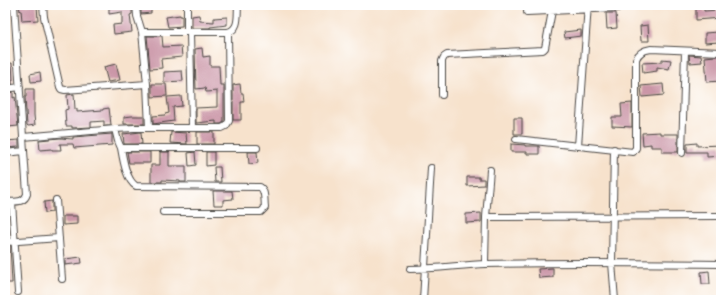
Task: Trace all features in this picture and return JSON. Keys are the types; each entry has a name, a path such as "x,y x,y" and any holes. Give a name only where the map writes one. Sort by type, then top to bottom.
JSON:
{"street":[{"path":"5,202 24,200 27,194 14,5"},
{"path":"43,5 46,25 61,89 65,90 147,84"},
{"path":"136,5 137,16 142,32 147,84 149,128"},
{"path":"187,5 192,128"},
{"path":"142,32 228,32 236,27 238,5"},
{"path":"578,146 588,7"},
{"path":"527,12 588,7 618,8"},
{"path":"442,95 442,61 444,57 447,55 543,50 545,48 552,11"},
{"path":"24,137 115,129 222,128 226,126 229,121 228,32"},
{"path":"516,140 632,152 636,148 636,59 638,55 645,50 651,49 721,52"},
{"path":"682,153 685,51"},
{"path":"5,89 20,87"},
{"path":"115,129 121,148 124,166 132,183 136,186 260,187 264,192 264,208 261,212 163,212"},
{"path":"121,148 257,148"},
{"path":"614,149 612,263 614,300"},
{"path":"5,153 24,151"},
{"path":"423,300 430,168"},
{"path":"485,264 486,217 490,170"},
{"path":"56,200 62,279"},
{"path":"12,202 18,292"},
{"path":"486,217 721,216"},
{"path":"5,242 59,238"},
{"path":"410,269 485,264 721,264"}],"building":[{"path":"19,5 37,5 38,20 22,21"},
{"path":"132,5 132,14 130,15 132,32 114,34 113,25 122,24 122,12 109,14 109,8"},
{"path":"141,5 151,5 151,13 141,14"},
{"path":"704,7 704,11 719,10 720,18 696,20 696,8"},
{"path":"606,13 616,13 617,28 607,29"},
{"path":"199,15 200,21 214,22 214,18 227,17 227,25 210,28 192,28 192,16"},
{"path":"182,16 182,26 168,27 166,17"},
{"path":"648,25 649,41 641,41 640,26"},
{"path":"581,30 581,36 565,38 564,32"},
{"path":"718,32 719,42 705,43 705,33"},
{"path":"147,36 162,36 163,47 181,46 182,57 161,59 162,68 150,69"},
{"path":"202,48 203,57 210,56 210,66 219,66 220,85 224,85 224,120 221,124 216,124 216,121 196,123 196,108 217,107 217,91 206,92 205,88 196,89 195,49"},
{"path":"689,55 701,56 702,62 690,63"},
{"path":"721,56 721,81 707,82 705,57"},
{"path":"662,59 671,60 669,69 657,67 657,71 643,73 642,63 662,62"},
{"path":"12,63 12,84 6,84 5,64"},
{"path":"116,64 120,80 108,82 104,67"},
{"path":"182,71 183,81 164,82 164,72"},
{"path":"40,72 41,81 31,82 30,74"},
{"path":"152,84 166,84 167,96 152,97"},
{"path":"240,84 244,102 241,102 241,120 233,120 233,85"},
{"path":"663,84 664,95 642,97 641,86"},
{"path":"26,89 34,89 35,125 27,125 25,97"},
{"path":"13,92 13,98 15,97 18,126 8,127 7,115 5,115 5,93"},
{"path":"74,94 75,109 77,109 77,112 103,110 109,108 111,125 104,125 104,121 91,122 91,127 72,128 72,126 66,126 65,110 68,109 67,95"},
{"path":"181,96 182,106 173,107 174,121 153,124 153,116 165,115 169,113 167,97"},
{"path":"632,103 632,127 612,126 612,117 622,117 621,104"},
{"path":"144,116 144,124 124,124 124,117"},
{"path":"514,118 522,118 522,134 514,134"},
{"path":"141,132 142,144 124,144 123,134"},
{"path":"171,132 186,133 187,144 170,143"},
{"path":"197,132 214,132 214,144 197,144"},
{"path":"660,132 660,134 678,134 678,152 662,152 662,147 651,147 651,144 643,145 642,133"},
{"path":"112,134 112,145 74,148 73,144 60,144 61,150 40,150 39,140 60,138 73,139 73,137"},
{"path":"19,140 19,147 5,148 5,141"},
{"path":"697,143 697,146 721,145 721,156 707,157 707,152 687,152 687,144"},
{"path":"511,144 539,146 539,154 511,152"},
{"path":"127,152 150,152 150,163 129,163"},
{"path":"160,152 169,152 169,166 186,166 186,182 162,180 162,182 151,182 151,165 160,165"},
{"path":"195,152 196,165 189,166 188,153"},
{"path":"206,152 214,152 214,165 206,166"},
{"path":"248,152 257,152 258,163 249,164"},
{"path":"214,167 220,167 221,182 215,182"},
{"path":"467,177 479,177 479,179 484,179 484,185 467,186"},
{"path":"213,191 232,191 233,199 223,200 223,205 214,205"},
{"path":"52,201 52,212 45,213 44,202"},
{"path":"481,213 481,222 466,223 466,214"},
{"path":"63,216 77,216 77,224 63,225"},
{"path":"5,246 10,246 12,283 5,283"},
{"path":"81,257 82,263 65,265 65,259"},
{"path":"553,268 553,277 539,278 538,269"},
{"path":"709,271 710,284 702,284 701,272"}]}
